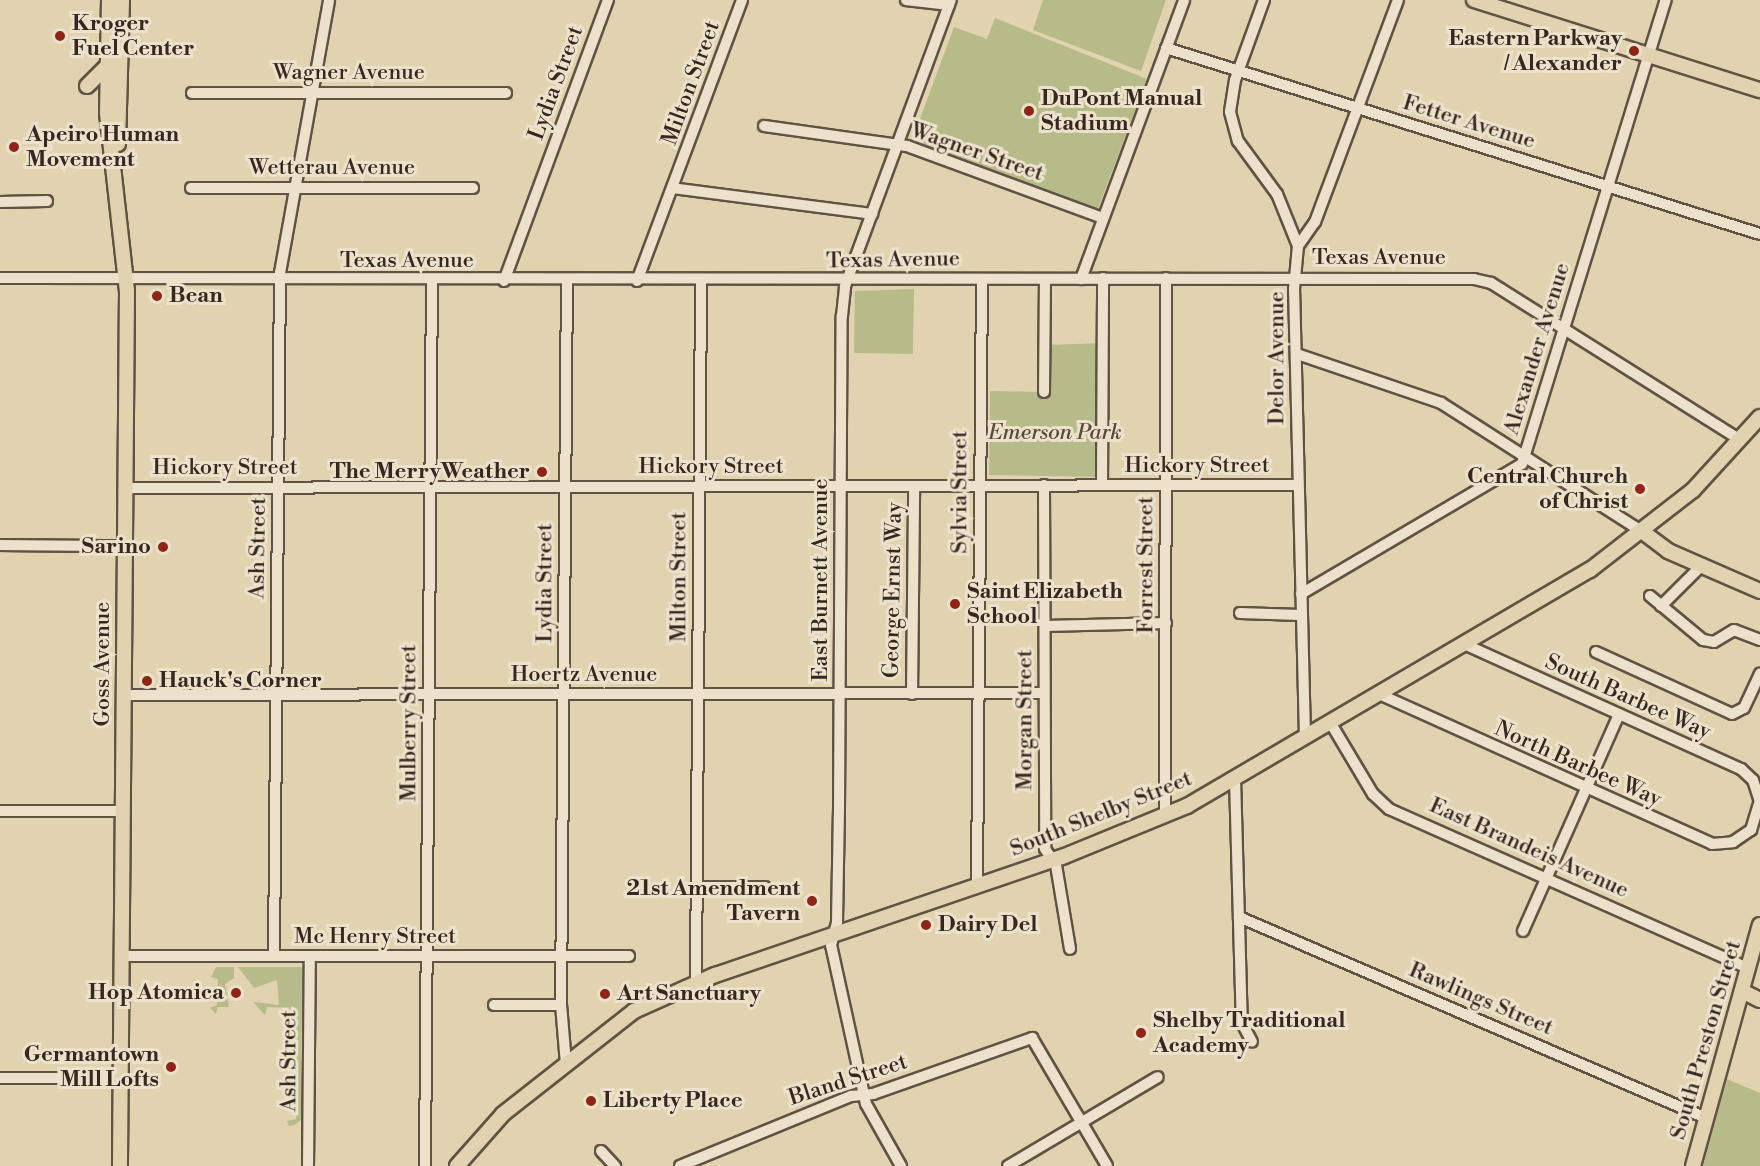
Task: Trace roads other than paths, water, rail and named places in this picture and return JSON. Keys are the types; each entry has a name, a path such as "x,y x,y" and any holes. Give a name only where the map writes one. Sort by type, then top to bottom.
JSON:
{"main road":[{"name":"Goss Avenue","path":"113,164 122,0"},
{"path":"1474,0 1760,90"},
{"name":"Goss Avenue","path":"106,2 113,164 124,280 126,488 120,1166"},
{"path":"87,86 107,66"},
{"name":"South Shelby Street","path":"457,1166 503,1114 634,1011 696,982 1050,861 1166,815 1235,778 1464,644 1643,532 1740,440 1760,417"},
{"path":"1643,532 1660,547 1760,591"},
{"name":"South Preston Street","path":"1693,1166 1760,925"},
{"path":"1742,992 1760,1000"}],"street":[{"name":"Ash Street","path":"274,956 280,280 329,0"},
{"name":"Lydia Street","path":"504,281 608,0"},
{"name":"Milton Street","path":"637,281 742,0"},
{"path":"906,0 950,3"},
{"path":"1081,279 1184,0"},
{"path":"1264,0 1238,70 1230,101 1234,132 1276,194 1298,246"},
{"path":"1298,246 1315,222 1398,0"},
{"name":"Alexander Avenue","path":"1301,594 1518,468 1524,456 1666,0"},
{"name":"East Burnett Avenue","path":"901,1166 862,1095 832,954 839,694 841,486 848,280 950,3"},
{"name":"Fetter Avenue","path":"1166,48 1760,234"},
{"name":"Wagner Avenue","path":"192,93 506,93"},
{"name":"Wagner Street","path":"764,126 898,145 1103,218"},
{"name":"Wetterau Avenue","path":"192,188 473,188"},
{"path":"672,188 872,214"},
{"path":"0,202 47,201"},
{"name":"Delor Avenue","path":"1298,246 1298,485 1305,737"},
{"name":"Texas Avenue","path":"0,279 432,281 1297,277 1474,279 1563,328 1740,440"},
{"path":"1102,485 1103,278"},
{"name":"Forrest Street","path":"1166,278 1166,815"},
{"name":"Sylvia Street","path":"976,885 982,279"},
{"path":"1044,279 1044,392"},
{"name":"Mulberry Street","path":"425,1166 432,281"},
{"name":"Lydia Street","path":"566,1064 561,1005 561,955 567,281"},
{"name":"Milton Street","path":"696,982 701,281"},
{"path":"1297,354 1441,403 1643,532"},
{"name":"Morgan Street","path":"1044,485 1045,849 1050,861 1056,865 1070,949"},
{"name":"Hickory Street","path":"126,488 1298,485"},
{"name":"George Ernst Way","path":"912,694 914,486"},
{"path":"0,545 125,546"},
{"path":"1661,606 1701,566"},
{"path":"1650,596 1709,642 1734,630 1760,640"},
{"path":"1240,613 1300,615"},
{"path":"1045,626 1166,623"},
{"name":"South Barbee Way","path":"1464,644 1741,768 1754,780 1760,801 1758,822"},
{"path":"1596,652 1732,714 1744,708 1760,673"},
{"name":"Hoertz Avenue","path":"124,695 1044,693"},
{"name":"North Barbee Way","path":"1379,694 1712,844 1733,842 1758,822"},
{"path":"1523,932 1548,880 1619,714"},
{"name":"East Brandeis Avenue","path":"1330,722 1382,804 1748,968"},
{"path":"1235,778 1242,1023 1254,1036 1252,1042"},
{"path":"0,811 123,812"},
{"path":"696,887 765,887"},
{"name":"Rawlings Street","path":"1239,917 1706,1118"},
{"name":"Mc Henry Street","path":"121,956 629,956"},
{"name":"Ash Street","path":"308,1166 310,956"},
{"path":"494,1005 561,1005"},
{"name":"Bland Street","path":"680,1166 700,1154 862,1095 1032,1038 1082,1123"},
{"path":"1008,1166 1158,1077"},
{"path":"0,1078 121,1078"},
{"path":"1082,1123 1107,1166"},
{"path":"601,1151 615,1166"}],"place":[{"name":"Kroger Fuel Center","path":"60,36"},
{"name":"Eastern Parkway / Alexander","path":"1634,51"},
{"name":"DuPont Manual Stadium","path":"1029,111"},
{"name":"Apeiro Human Movement","path":"14,147"},
{"name":"Bean","path":"157,296"},
{"name":"The MerryWeather","path":"542,472"},
{"name":"Central Church of Christ","path":"1640,489"},
{"name":"Sarino","path":"163,547"},
{"name":"Saint Elizabeth School","path":"955,604"},
{"name":"Hauck's Corner","path":"147,681"},
{"name":"21st Amendment Tavern","path":"812,901"},
{"name":"Dairy Del","path":"926,925"},
{"name":"Hop Atomica","path":"236,993"},
{"name":"Art Sanctuary","path":"605,994"},
{"name":"Shelby Traditional Academy","path":"1141,1033"},
{"name":"Germantown Mill Lofts","path":"171,1067"},
{"name":"Liberty Place","path":"591,1101"}],"park label":[{"name":"Emerson Park","path":"1055,433"}]}
